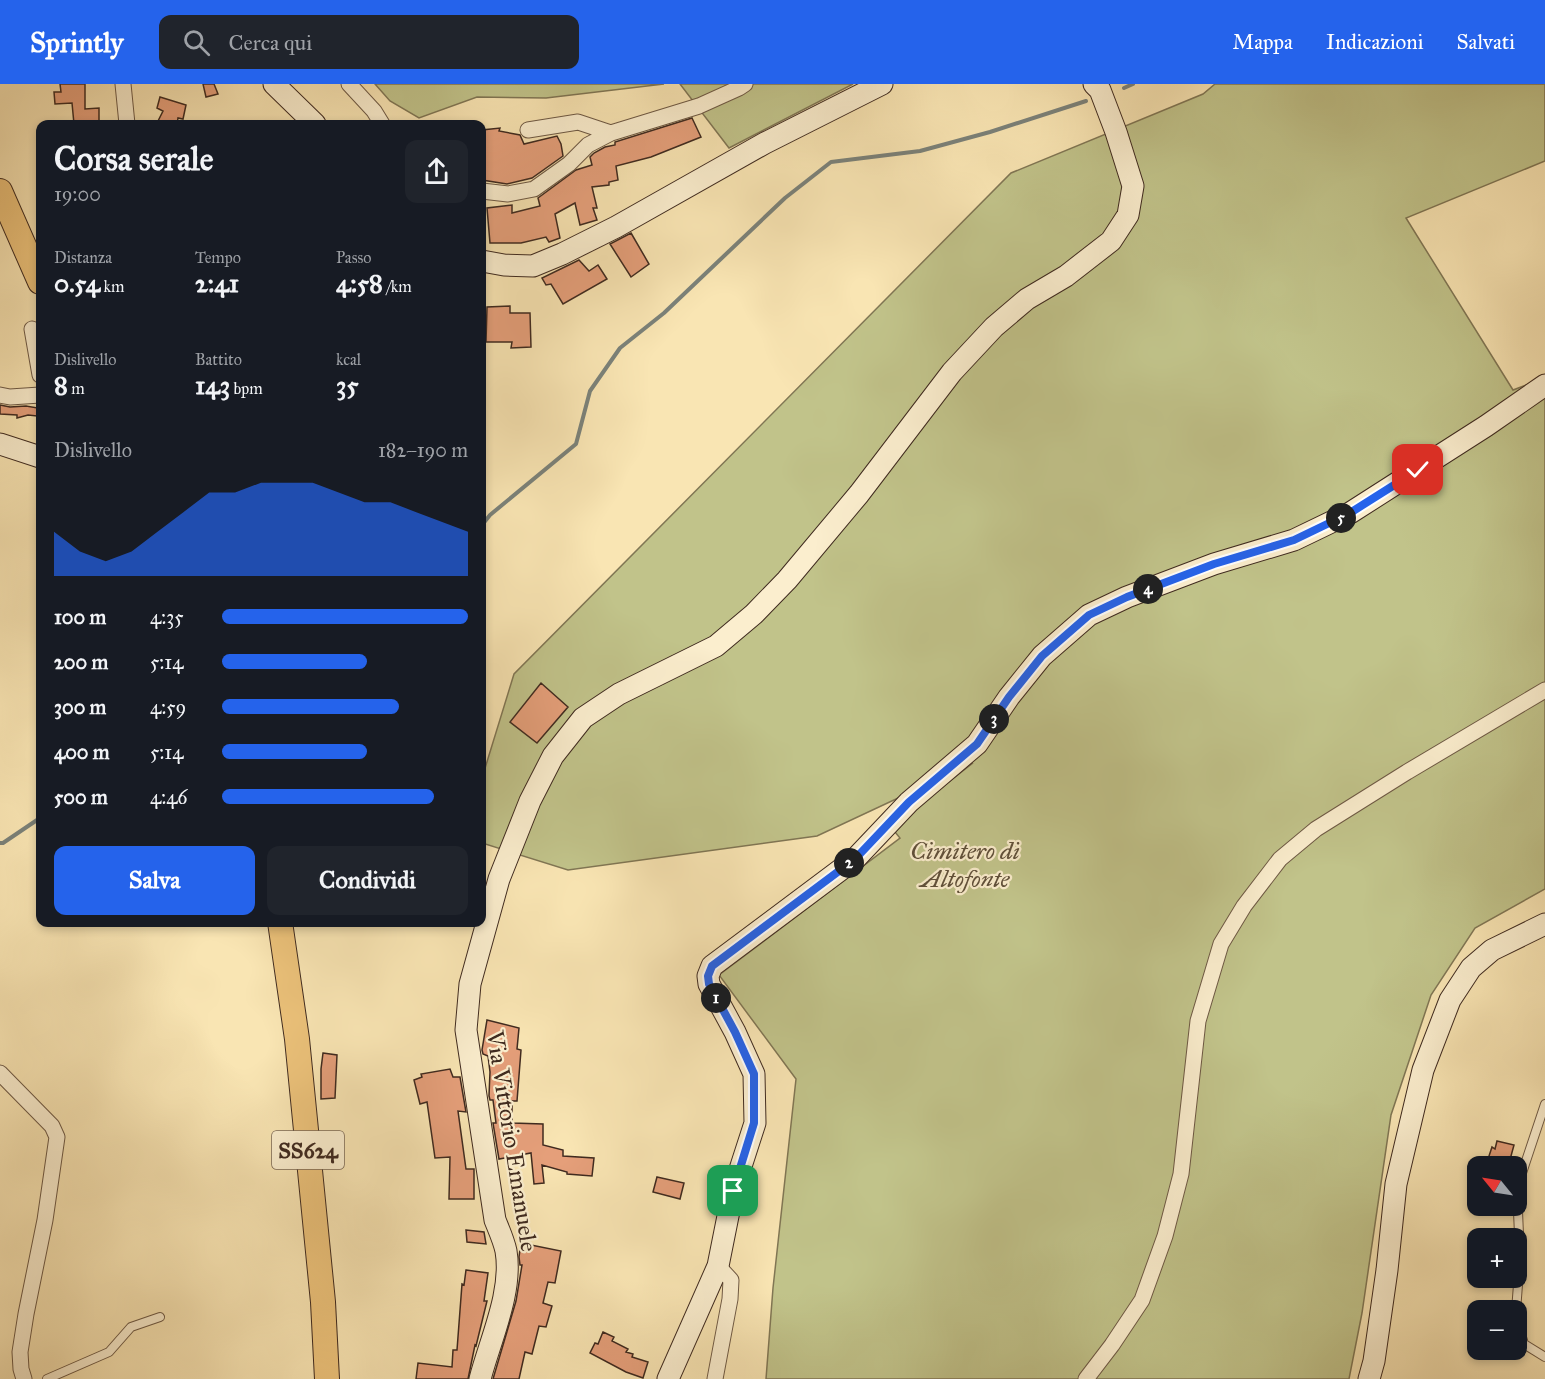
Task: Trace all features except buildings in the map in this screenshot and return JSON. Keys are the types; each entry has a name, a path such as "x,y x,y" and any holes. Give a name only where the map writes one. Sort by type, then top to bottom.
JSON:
{"main road":[{"path":"274,84 311,120"},
{"path":"486,262 533,266 562,254 616,227 765,143 882,84"},
{"name":"Via Vittorio Emanuele","path":"486,926 499,879 530,801 553,756 583,718 619,694 716,646 754,614 802,563 859,494 952,372 994,327 1027,299 1066,276 1111,241 1128,215 1133,186 1112,121 1100,90 1094,84"},
{"path":"0,191 36,273"},
{"path":"668,1379 718,1266 733,1191 754,1123 754,1074 709,984 708,976 712,966 855,859 909,802 977,744 1009,697 1042,656 1089,615 1127,597 1214,564 1294,540 1350,513 1486,426 1545,385"},
{"path":"0,444 36,456"},
{"path":"1373,1373 1396,1184 1424,1070 1450,1000 1471,968 1492,950 1545,924"},
{"name":"SS624","path":"281,927 297,1039 323,1302 327,1379"},
{"name":"Via Vittorio Emanuele","path":"480,1379 500,1313 507,1264 506,1251 495,1220 465,1030 470,984 486,927"}],"street":[{"path":"123,84 127,120"},
{"path":"349,84 380,120"},
{"path":"486,191 508,194 534,189 569,164 588,145 611,133 699,106 745,84"},
{"path":"528,130 578,122 611,133"},
{"path":"32,329 36,352"},
{"path":"0,395 10,397 36,395"},
{"path":"1086,1379 1142,1300 1165,1236 1181,1174 1198,1021 1221,944 1244,906 1280,859 1316,829 1545,690"},
{"path":"0,1073 52,1126 57,1137 45,1220 20,1352 24,1379"},
{"path":"715,1379 730,1299 731,1280 718,1266"}],"lane":[{"path":"1517,1300 1520,1258 1517,1188 1545,1104"},
{"path":"47,1379 109,1352 131,1326 160,1317"},
{"path":"1527,1346 1545,1358"}],"green space":[{"path":"375,84 664,84 546,98 477,97 419,118 390,101"},
{"path":"680,84 853,84 729,148"},
{"name":"Cimitero di Altofonte","path":"1215,84 1545,84 1545,161 1406,218 1513,390 1545,378 1545,889 1475,928 1431,995 1391,1115 1362,1313 1349,1379 766,1379 773,1288 796,1079 719,975 900,838 891,827 973,763 817,836 568,870 486,844 486,765 514,674 1011,173 1203,94"}],"waterway":[{"path":"1124,88 1133,84"},
{"path":"486,520 576,444 590,391 620,348 664,313 785,198 831,162 920,151 990,132 1086,101"},
{"path":"0,843 36,821"}],"route":[{"path":"733,1191 754,1123 754,1074 709,984 708,976 712,966 855,859 909,802 977,744 1009,697 1042,656 1089,615 1127,597 1214,564 1294,540 1350,513 1418,470"}]}
